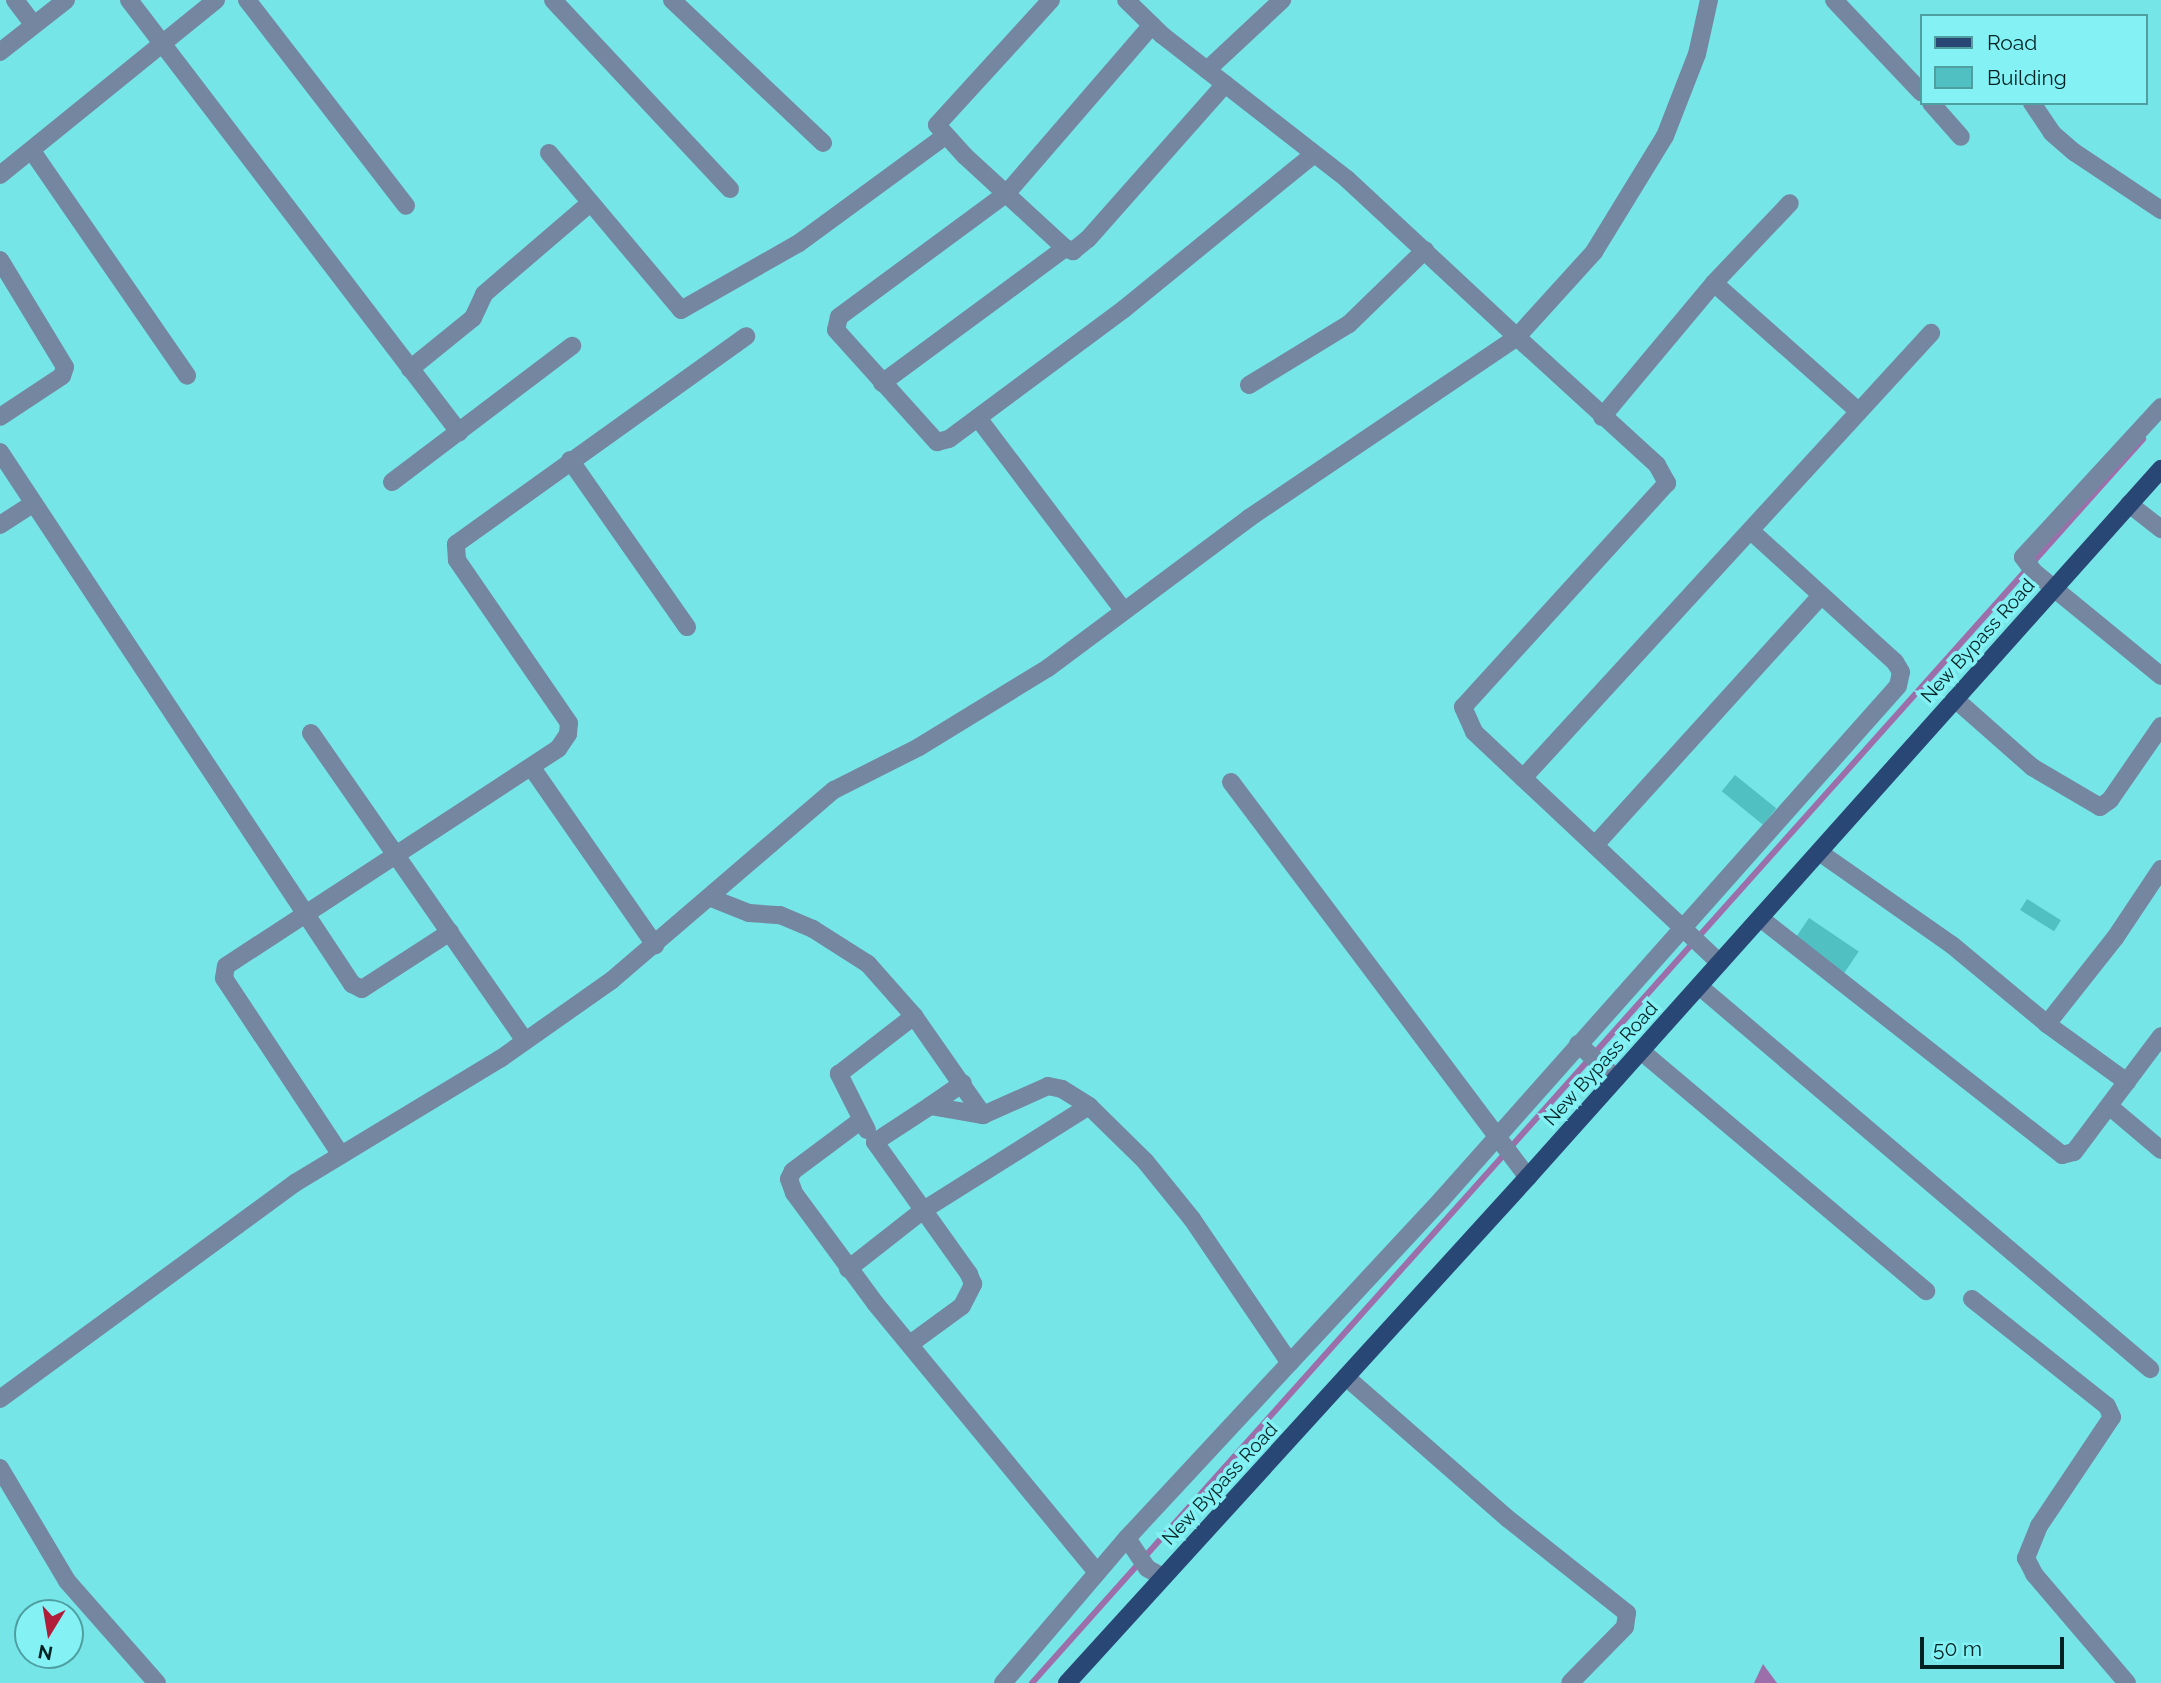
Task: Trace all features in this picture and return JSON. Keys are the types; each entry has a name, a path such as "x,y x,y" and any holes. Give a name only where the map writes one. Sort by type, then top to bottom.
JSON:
{"main road":[{"name":"New Bypass Road","path":"1067,1683 1155,1572 1346,1377 2161,469"}],"street":[{"path":"15,0 34,25"},
{"path":"0,52 66,0"},
{"path":"128,0 459,432"},
{"path":"0,175 164,46 216,0"},
{"path":"247,0 406,206"},
{"path":"553,0 730,189"},
{"path":"672,0 823,143"},
{"path":"1051,0 937,125 944,136 1065,248 1073,251 1088,239 1225,84"},
{"path":"1207,70 1282,0"},
{"path":"0,1399 125,1304 341,1155 525,1041 655,945 834,790 919,747 1048,668 1249,518 1517,337 1594,252 1665,136 1697,54 1709,0"},
{"path":"1834,0 1920,91"},
{"path":"1134,3 1152,24 1314,154 1425,250 1602,417 1657,465 1667,483 1463,707 1474,732 1720,962"},
{"path":"1152,24 1007,193 839,317 836,330 937,442 978,418 1247,213 1314,154"},
{"path":"1933,105 1961,137"},
{"path":"2033,105 2052,132 2074,152 2161,210"},
{"path":"549,153 681,310 799,243 944,136"},
{"path":"32,151 187,376"},
{"path":"410,369 473,318 484,294 590,203"},
{"path":"1602,417 1714,283 1790,203"},
{"path":"882,383 1065,248"},
{"path":"1250,386 1349,324 1425,250"},
{"path":"0,261 65,368 62,376 0,417"},
{"path":"1714,283 1858,411"},
{"path":"1522,778 1752,532 1858,411 1931,333"},
{"path":"341,1155 224,978 226,966 306,911 558,749 568,734 569,723 457,560 456,544 746,336"},
{"path":"392,482 572,346"},
{"path":"2161,407 2023,552 2029,567 2161,676"},
{"path":"978,418 1123,610"},
{"path":"0,452 352,984 362,989 450,932"},
{"path":"570,460 687,627"},
{"path":"0,525 34,503"},
{"path":"2129,504 2161,529"},
{"path":"1003,1683 1097,1572 1130,1546 1290,1363 1505,1146 1691,935 1902,679 1895,662 1752,532"},
{"path":"1595,845 1821,596"},
{"path":"1955,699 2032,767 2100,807 2110,800 2161,726"},
{"path":"312,733 525,1041"},
{"path":"532,768 655,945"},
{"path":"1231,782 1528,1177"},
{"path":"1819,852 1952,945 2047,1024 2127,1082"},
{"path":"2047,1024 2115,938 2161,869"},
{"path":"711,898 750,913 780,915 813,929 869,964 914,1016 984,1115"},
{"path":"1760,918 2062,1155 2074,1152 2161,1036"},
{"path":"1699,986 2150,1369"},
{"path":"910,1343 962,1306 972,1284 970,1273 922,1211 860,1121 839,1074 914,1016"},
{"path":"1641,1051 1926,1291"},
{"path":"1588,1053 1616,1078"},
{"path":"875,1142 963,1083"},
{"path":"930,1106 984,1115 1048,1086 1062,1089 1090,1106 1145,1161 1192,1219 1290,1363"},
{"path":"848,1269 922,1211 1090,1106"},
{"path":"2109,1106 2161,1150"},
{"path":"860,1121 793,1171 789,1179 816,1227 848,1269 1097,1572"},
{"path":"1972,1298 2107,1406 2112,1417 2039,1525 2026,1559 2034,1574 2127,1683"},
{"path":"1346,1377 1507,1518 1627,1613 1625,1627 1574,1681"},
{"path":"0,1468 67,1581 156,1683"},
{"path":"1130,1546 1155,1572"}],"shaded area":[{"path":"1763,1664 1777,1683 1754,1683"}],"building":[{"path":"1735,775 1776,808 1763,825 1722,791"},
{"path":"2027,899 2061,920 2054,931 2020,910"},
{"path":"1809,918 1859,952 1843,976 1793,942"}],"waterway":[{"path":"1032,1683 2143,439"}]}
